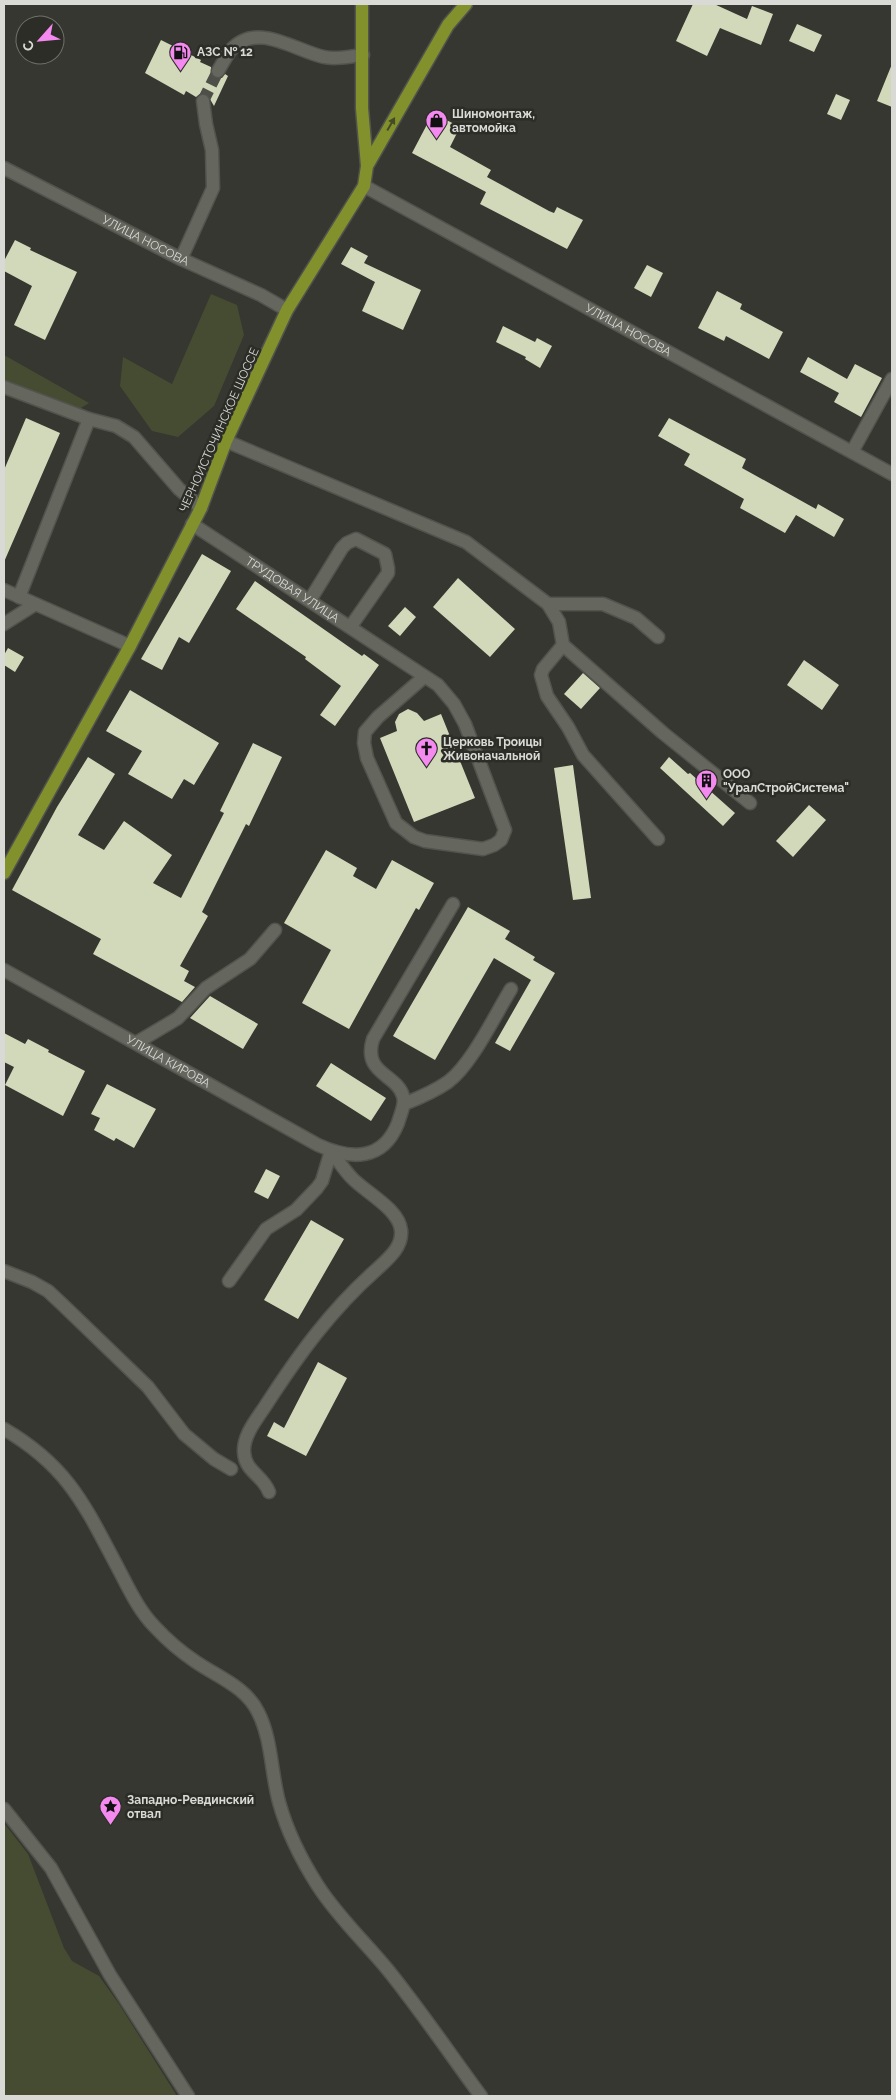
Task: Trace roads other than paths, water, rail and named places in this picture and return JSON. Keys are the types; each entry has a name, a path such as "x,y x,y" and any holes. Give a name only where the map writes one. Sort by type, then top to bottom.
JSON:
{"main road":[{"path":"362,4 362,108 367,166"},
{"name":"ЧЕРНОИСТОЧИНСКОЕ ШОССЕ","path":"4,873 130,646 201,508 226,441 288,310 364,186 367,166 448,24 466,4"}],"street":[{"path":"218,71 231,50 246,40 261,37 277,40 325,57 363,55"},
{"path":"181,259 213,188 212,150 203,101"},
{"name":"УЛИЦА НОСОВА","path":"4,168 181,259 262,295 288,310"},
{"name":"УЛИЦА НОСОВА","path":"364,186 892,474"},
{"path":"852,452 892,379"},
{"path":"4,387 89,419 116,426 134,437 179,489 201,508"},
{"path":"19,598 89,419"},
{"path":"226,441 466,542 548,604 559,622 563,645 663,733 750,804"},
{"name":"ТРУДОВАЯ УЛИЦА","path":"192,524 351,626 438,685 454,704 465,724 506,830 501,840 494,845 483,849 425,841 407,832 396,823 367,758 364,743 365,732 378,717 424,677"},
{"path":"310,600 347,543 356,540 384,554 388,562 388,574 351,626"},
{"path":"4,590 34,605 130,646"},
{"path":"548,604 603,604 636,618 658,637"},
{"path":"4,624 34,605"},
{"path":"563,645 544,668 541,675 547,696 568,727 583,755 658,838"},
{"path":"332,1151 367,1154 382,1147 391,1138 404,1104 404,1098 400,1090 376,1066 370,1048 373,1039 453,904"},
{"path":"136,1043 178,1018 206,988 250,959 276,930"},
{"name":"УЛИЦА КИРОВА","path":"4,970 332,1151"},
{"path":"404,1104 424,1096 449,1081 466,1063 511,989"},
{"path":"229,1281 266,1229 296,1210 317,1188 322,1181 332,1151"},
{"path":"269,1492 266,1483 247,1466 244,1452 246,1438 290,1368 329,1316 387,1261 400,1242 401,1230 395,1217 352,1179 332,1151"},
{"path":"4,1271 32,1282 48,1291 148,1387 184,1434 214,1460 231,1469"},
{"path":"4,1429 26,1442 67,1479 85,1505 136,1602 153,1625 196,1662 236,1687 249,1698 259,1712 265,1732 279,1803 290,1831 318,1886 388,1970 481,2096"},
{"path":"4,1809 51,1868 110,1975 188,2096"}],"tunnel":[{"path":"203,101 218,71"}],"place":[{"name":"АЗС № 12","path":"181,71"},
{"name":"Шиномонтаж, автомойка","path":"436,140"},
{"name":"Церковь Троицы Живоначальной","path":"427,768"},
{"name":"ООО \"УралСтройСистема\"","path":"707,800"},
{"name":"Западно-Ревдинский отвал","path":"111,1826"}]}
